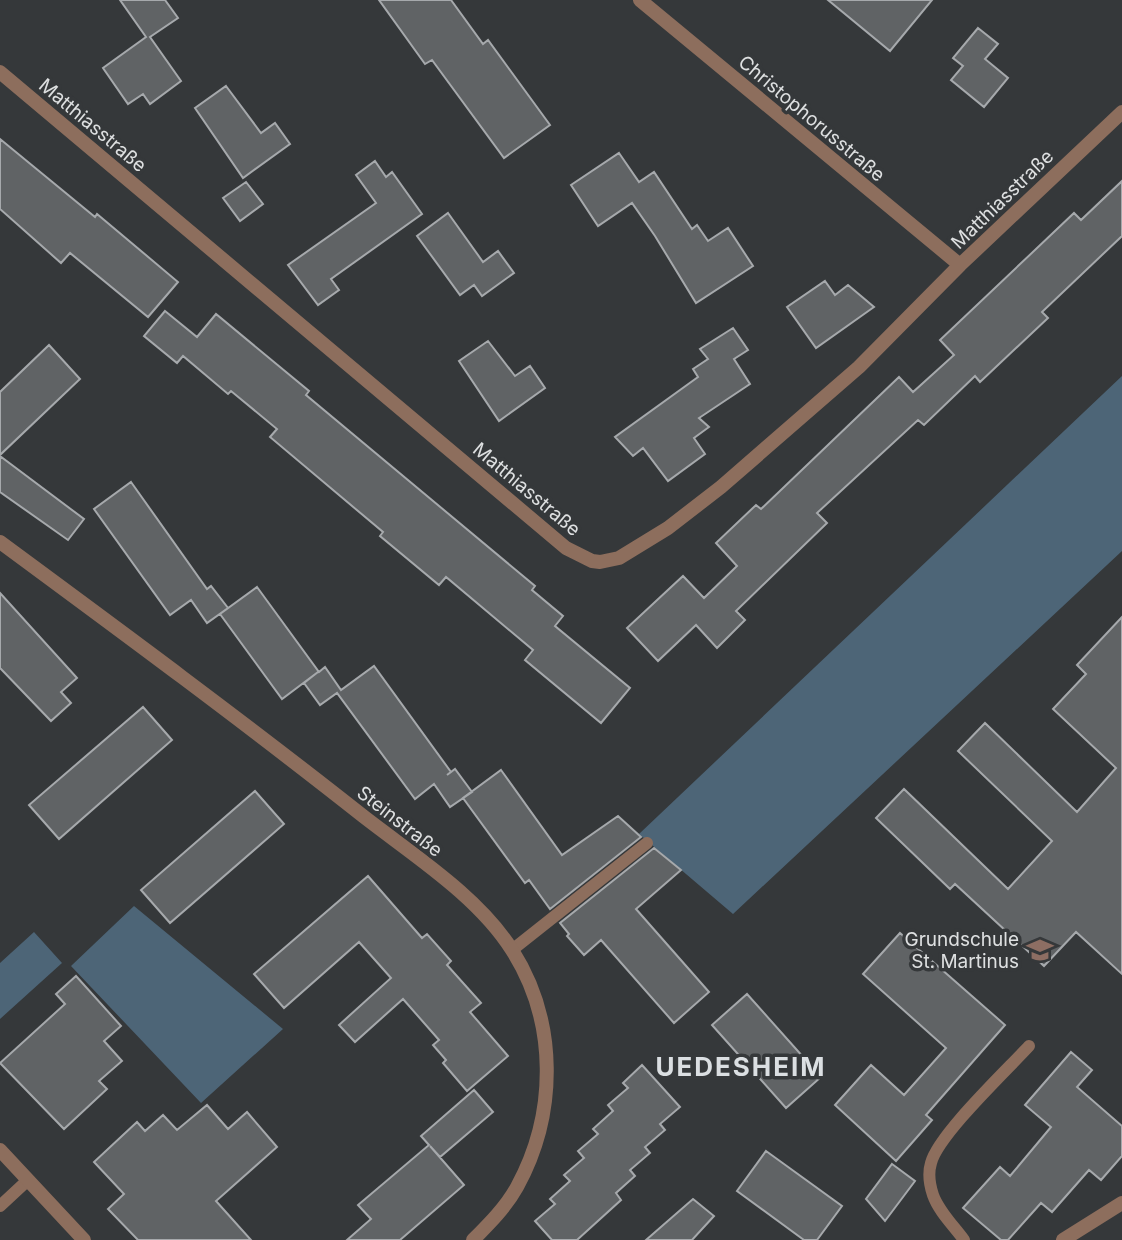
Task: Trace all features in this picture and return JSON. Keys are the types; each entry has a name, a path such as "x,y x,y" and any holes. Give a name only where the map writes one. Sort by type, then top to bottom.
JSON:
{"street":[{"name":"Christophorusstraße","path":"639,0 960,265"},
{"name":"Matthiasstraße","path":"0,72 566,548 592,561 610,561 629,552 668,528 721,487 859,367 960,265 1122,112"},
{"name":"Steinstraße","path":"0,542 229,712 447,882 484,914 512,950 530,984 543,1030 548,1083 539,1137 516,1189 473,1240"},
{"path":"0,1150 84,1240"},
{"path":"1063,1240 1122,1203"}],"lane":[{"path":"512,950 647,843"},
{"path":"964,1240 933,1197 931,1163 941,1143 960,1120 1029,1046"},
{"path":"0,1206 28,1181"}],"shaded area":[{"path":"1122,376 1122,551 733,914 639,834"},
{"path":"134,906 283,1029 201,1103 71,966"},
{"path":"34,932 62,963 0,1019 0,963"}],"building":[{"path":"120,0 165,0 178,18 150,37 181,81 150,104 143,94 128,104 103,68 146,37"},
{"path":"379,0 451,0 483,44 488,40 550,125 504,158 432,60 425,64"},
{"path":"828,0 932,0 890,51"},
{"path":"978,28 998,44 985,59 1008,78 984,107 951,80 963,66 953,58"},
{"path":"226,86 261,133 275,123 290,144 243,178 195,108"},
{"path":"0,139 95,217 97,214 178,282 148,317 70,253 61,263 0,209"},
{"path":"619,153 639,182 654,172 692,229 697,225 708,241 728,228 753,266 696,303 632,203 598,226 571,185"},
{"path":"375,161 386,177 392,172 422,214 331,279 339,290 318,305 288,265 376,203 356,175"},
{"path":"1122,181 1122,236 1042,312 1048,318 980,382 975,376 924,425 918,420 817,513 827,523 736,611 745,620 717,648 696,625 658,661 627,628 683,576 704,598 737,566 716,543 756,505 761,509 899,377 913,392 954,355 940,340 1074,213 1081,220"},
{"path":"246,182 263,204 240,221 223,198"},
{"path":"448,213 483,262 498,251 514,273 482,296 474,285 460,295 417,236"},
{"path":"825,281 835,295 848,285 874,307 816,348 787,307"},
{"path":"165,311 197,337 216,314 309,391 306,395 535,586 532,590 563,616 555,626 630,688 601,723 525,660 533,650 446,577 439,585 380,536 383,532 270,437 277,429 231,391 228,394 183,356 177,363 144,336"},
{"path":"733,328 748,350 734,359 750,384 699,418 709,427 694,438 705,454 668,481 643,448 633,456 615,437 698,377 693,369 708,359 700,349"},
{"path":"488,341 515,376 530,366 545,388 499,421 459,361"},
{"path":"49,345 80,379 0,455 0,392"},
{"path":"0,456 84,519 68,540 0,492"},
{"path":"131,482 207,589 211,586 228,608 207,623 191,600 170,615 94,509"},
{"path":"257,587 319,672 325,667 341,690 374,666 451,772 455,769 472,792 450,807 434,784 415,799 337,693 320,705 304,683 318,672 282,699 220,614"},
{"path":"0,593 77,678 61,692 71,703 51,721 0,668"},
{"path":"1122,617 1122,974 1076,932 1044,966 955,884 950,889 876,818 904,789 1008,889 1052,841 958,751 985,723 1077,812 1116,768 1053,709 1086,674 1077,665"},
{"path":"143,707 172,740 59,839 29,805"},
{"path":"501,770 562,855 618,816 641,837 550,909 529,880 525,883 463,798"},
{"path":"255,791 284,824 170,923 141,890"},
{"path":"654,848 681,870 636,909 709,992 674,1023 601,940 584,955 567,936 569,934 560,923"},
{"path":"368,876 422,938 427,934 451,961 447,965 481,1003 470,1012 508,1056 467,1091 443,1063 446,1060 433,1045 439,1040 403,999 355,1042 339,1025 391,978 359,942 284,1008 254,974"},
{"path":"900,933 1005,1025 926,1115 932,1120 896,1161 835,1105 871,1065 904,1095 946,1048 863,974"},
{"path":"76,976 121,1026 104,1041 122,1061 99,1081 107,1089 64,1129 0,1063 65,1004 56,994"},
{"path":"747,994 821,1077 786,1108 712,1025"},
{"path":"1071,1052 1092,1070 1077,1087 1122,1126 1122,1156 1101,1180 1089,1170 1052,1212 1041,1203 1008,1240 1001,1240 963,1208 1000,1167 1010,1176 1051,1127 1025,1105"},
{"path":"642,1065 680,1107 660,1124 665,1130 645,1147 650,1153 630,1170 635,1176 616,1193 621,1200 577,1240 552,1240 535,1221 555,1204 550,1199 570,1181 564,1175 584,1158 578,1151 598,1134 593,1129 613,1111 608,1105 628,1088 623,1083"},
{"path":"474,1090 493,1112 440,1157 430,1146 464,1185 400,1240 347,1240 371,1219 358,1205 429,1145 421,1136"},
{"path":"207,1105 228,1129 247,1112 277,1147 216,1201 251,1240 138,1240 108,1209 124,1194 94,1162 137,1122 145,1131 163,1115 177,1130"},
{"path":"766,1151 842,1206 817,1240 804,1240 737,1191"},
{"path":"892,1164 915,1181 885,1221 866,1199"},
{"path":"693,1199 714,1216 692,1240 646,1240"}],"place":[{"name":"Grundschule St. Martinus","path":"1040,950"}],"district":[{"name":"UEDESHEIM","path":"741,1067"}]}
